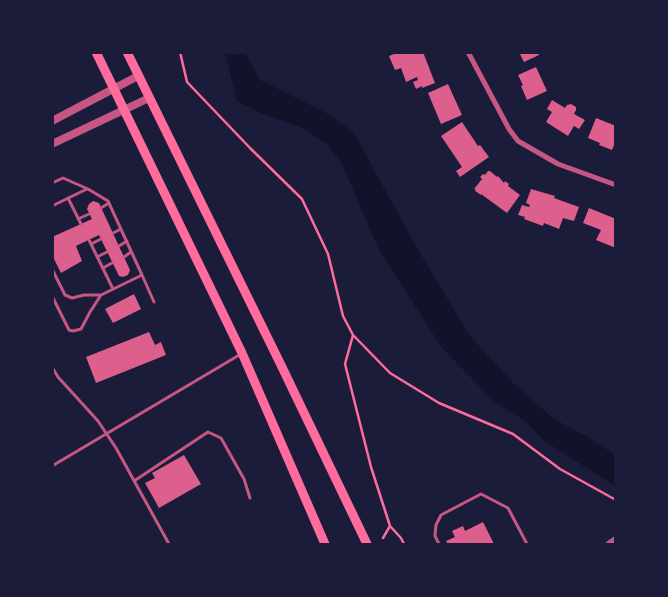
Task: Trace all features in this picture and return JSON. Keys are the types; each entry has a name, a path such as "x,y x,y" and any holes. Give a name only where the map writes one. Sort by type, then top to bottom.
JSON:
{"main road":[{"path":"96,52 242,353 325,544"},
{"path":"127,52 368,544"}],"street":[{"path":"468,52 509,129 518,141 558,164 616,185"},
{"path":"52,121 138,76"},
{"path":"52,144 149,98"},
{"path":"610,544 616,540"}],"lane":[{"path":"52,183 63,178 88,189 108,201 154,302"},
{"path":"52,206 88,189"},
{"path":"68,198 81,224"},
{"path":"102,208 109,203"},
{"path":"78,219 90,214"},
{"path":"113,233 121,229"},
{"path":"91,244 101,239"},
{"path":"88,240 113,290"},
{"path":"119,246 127,241"},
{"path":"97,257 107,252"},
{"path":"124,257 131,252"},
{"path":"103,268 112,263"},
{"path":"52,269 65,295 72,298 84,295 101,295 142,275"},
{"path":"52,296 69,330 73,331 81,328 101,295"},
{"path":"52,466 242,353"},
{"path":"52,366 58,377 98,421 170,544"},
{"path":"134,480 208,432 221,438 244,479 250,498"},
{"path":"439,544 435,536 436,525 441,515 481,494 508,508 525,544"}],"path":[{"path":"180,52 188,82 251,149 302,199 328,254 343,316 353,335 390,373 439,403 513,434 560,469 616,500"},
{"path":"353,335 345,364 371,467 390,526 404,544"},
{"path":"383,538 390,526"}],"shaded area":[{"path":"225,53 245,53 260,80 332,116 354,133 414,243 469,335 515,385 554,419 588,437 615,455 615,486 543,440 525,421 495,402 442,348 378,248 342,164 326,143 300,127 263,114 237,101"}],"building":[{"path":"399,52 423,52 435,83 416,89 413,82 418,80 417,77 406,82 401,68 395,70 389,56"},
{"path":"519,52 538,52 539,55 524,62"},
{"path":"536,67 547,91 527,100 518,75"},
{"path":"448,84 462,115 441,124 428,93"},
{"path":"552,100 565,108 571,104 576,107 574,114 585,120 579,129 574,126 568,136 546,122 552,112 547,109"},
{"path":"596,118 616,126 616,140 612,150 588,138"},
{"path":"462,122 478,146 480,145 489,157 460,177 456,171 462,167 441,136"},
{"path":"488,171 498,176 504,183 505,181 509,184 508,186 520,195 507,213 474,189 482,179 480,177"},
{"path":"531,189 555,196 554,198 579,207 574,221 563,218 559,229 544,223 543,226 518,215 522,205 529,207 530,205 526,203"},
{"path":"93,201 99,203 130,270 128,275 119,276 99,235 76,246 82,261 61,273 52,255 52,237 92,219 87,209"},
{"path":"589,208 616,219 616,248 596,240 601,230 583,223"},
{"path":"134,294 141,309 113,323 105,309"},
{"path":"149,332 155,345 161,342 166,355 96,383 86,357"},
{"path":"184,455 201,484 159,508 145,483 155,478 152,473"},
{"path":"483,522 494,544 448,544 446,541 455,537 452,531 463,526 465,531"}]}
